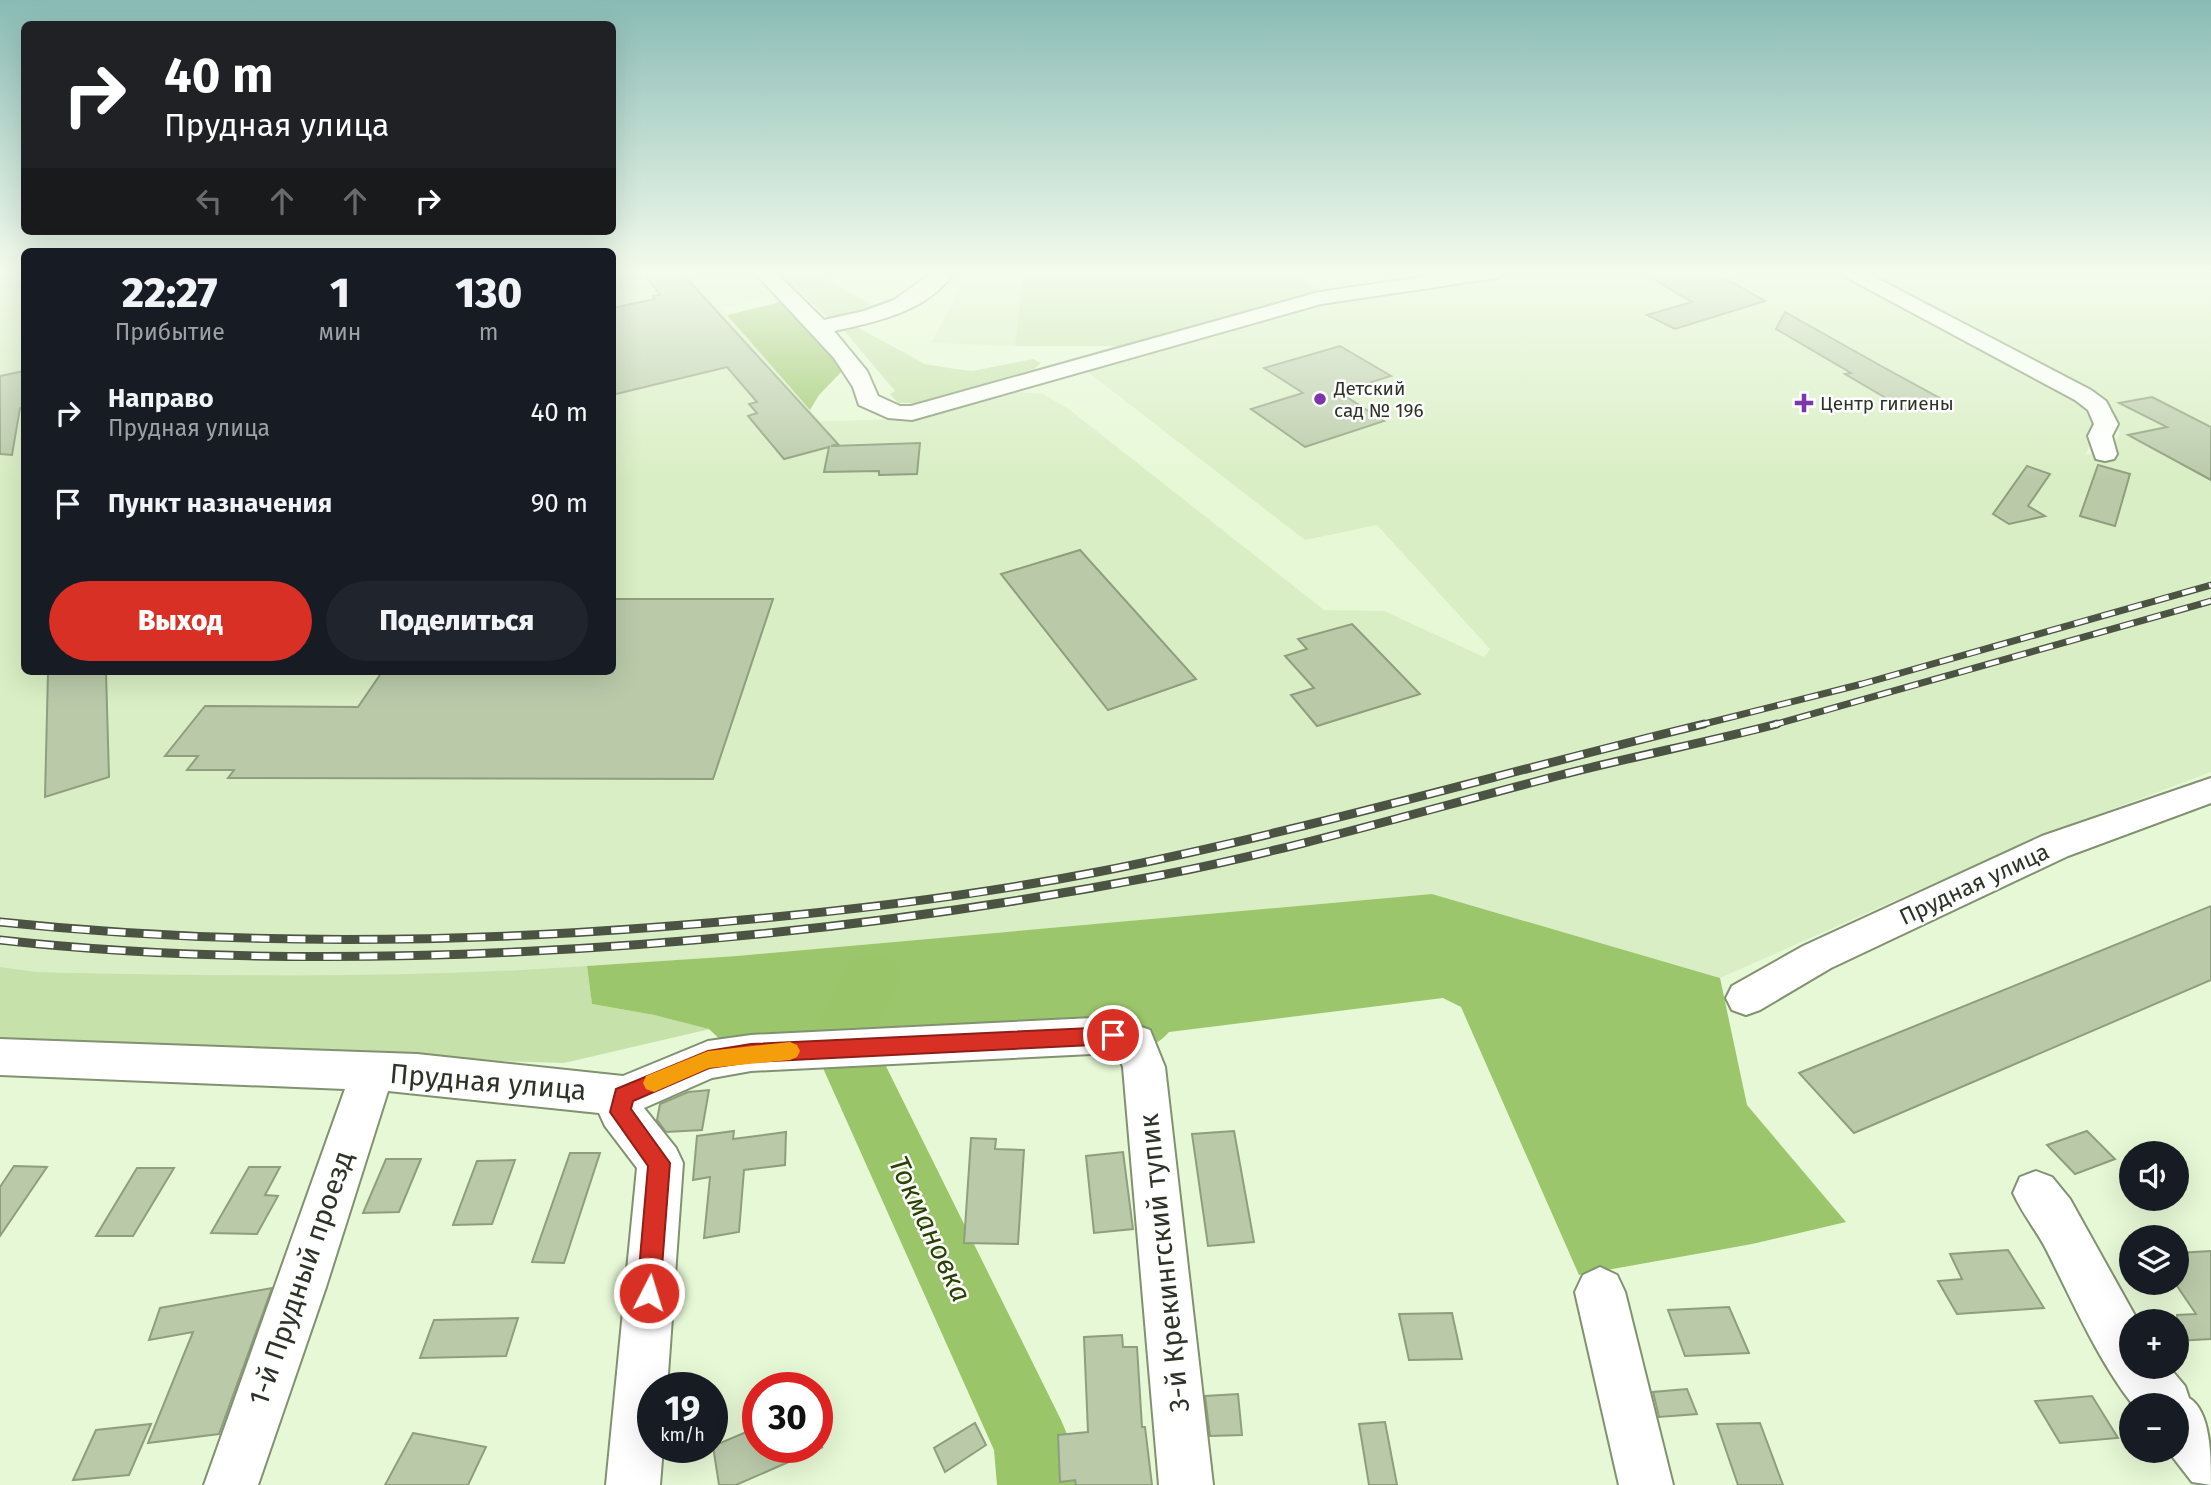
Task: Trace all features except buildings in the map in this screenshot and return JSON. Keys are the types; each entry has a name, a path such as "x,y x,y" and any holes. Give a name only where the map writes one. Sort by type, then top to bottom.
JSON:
{"street":[{"path":"830,341 853,366 869,391 867,401 896,413 912,413 1166,341"},
{"path":"1982,341 2083,395 2098,406 2106,424 2100,436 2105,454"},
{"name":"Прудная улица","path":"1746,998 1817,957 2055,846 2211,790"},
{"name":"Прудная улица","path":"0,1057 417,1073 624,1096 708,1060 751,1053 1113,1035 1135,1043"},
{"name":"3-й Крекингский тупик","path":"1135,1043 1144,1067 1186,1485"},
{"name":"1-й Прудный проезд","path":"231,1485 301,1287 357,1111 374,1072"},
{"path":"624,1096 621,1112 660,1163 634,1485"},
{"path":"2036,1193 2053,1215 2119,1337"},
{"path":"1600,1292 1646,1485"},
{"path":"2145,1379 2157,1393"},
{"path":"2189,1435 2211,1463"}],"shaded area":[{"path":"0,341 21,341 21,675 616,675 616,341 750,341 820,421 911,419 1019,392 1043,394 1070,410 1324,610 1384,611 1484,657 1490,649 1377,525 1305,540 1084,369 1183,341 1974,341 2082,399 2099,429 2085,455 2109,450 2120,434 2112,415 2075,385 1991,341 2211,341 2211,772 2041,836 1720,978 1432,894 737,956 488,973 273,977 37,972 0,967"},
{"path":"853,341 883,341 925,364 972,371 1033,359 1041,363 1034,369 920,403 898,403 890,394 895,391"},
{"path":"932,341 1016,341 1015,346"},
{"path":"1016,341 1146,341 1128,346 1015,346"},
{"path":"587,966 592,1004 710,1029 564,1063 0,1045 0,967 37,972 312,975 450,973"}],"green space":[{"path":"750,341 820,341 844,369 819,395 810,410"},
{"path":"1432,894 1720,978 1747,1105 1846,1222 1752,1244 1579,1275 1461,1007 1443,998 1169,1032 1150,1046 1126,1051 1110,1047 1031,1058 975,1051 751,1069 709,1029 654,1015 592,1004 587,966 737,956"}],"waterway":[{"name":"Токмановка","path":"872,978 841,1039 1033,1448 1037,1485"}],"railway":[{"path":"1696,726 1862,684 2211,585"},
{"path":"1770,726 2211,601"},
{"path":"1696,726 1704,724"},
{"path":"0,940 193,954 386,956 596,948 840,925 1002,903 1212,865 1584,769 1777,724"},
{"path":"0,922 164,935 329,940 411,939 576,933 768,918 878,906 1043,882 1173,856 1325,821 1696,726"}],"slow traffic":[{"path":"654,1083 708,1060 751,1053 790,1051"}],"place":[{"name":"Детский сад № 196","path":"1320,399"},
{"name":"Центр гигиены","path":"1804,403"}],"route":[{"path":"649,1293 660,1163 621,1112 624,1096 708,1060 751,1053 1113,1035"}]}
